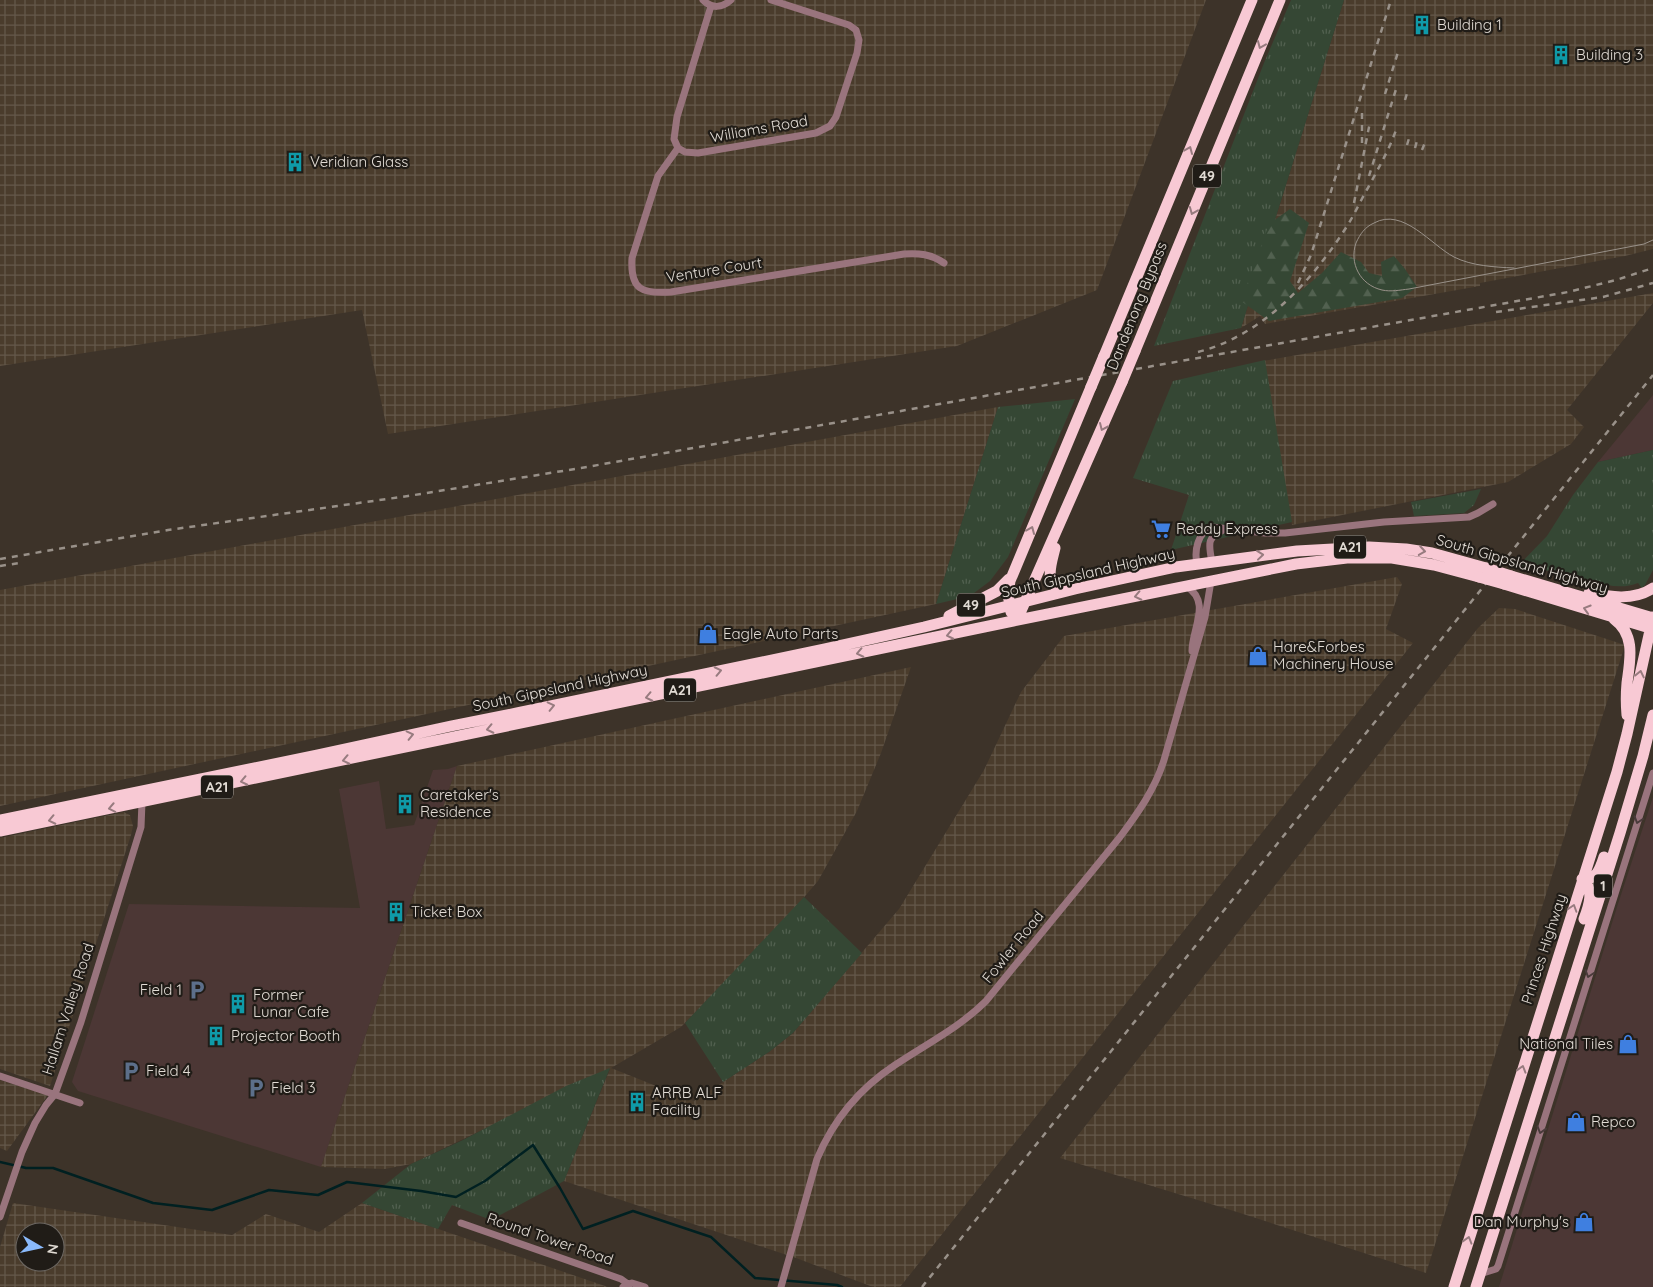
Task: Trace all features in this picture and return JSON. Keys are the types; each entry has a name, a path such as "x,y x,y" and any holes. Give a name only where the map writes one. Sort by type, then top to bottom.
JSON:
{"highway":[{"name":"Dandenong Bypass","path":"1010,605 1008,589 1012,575 1252,0"},
{"name":"Dandenong Bypass","path":"1015,621 1026,602 1122,382 1280,0"},
{"name":"49","path":"1062,517 1051,563 1050,578 1054,586 1070,590"},
{"name":"South Gippsland Highway","path":"826,654 1010,605 1164,569 1296,551 1345,547 1386,547 1439,554 1483,572 1611,617 1652,622"},
{"name":"South Gippsland Highway","path":"0,832 20,822 137,796 269,771 452,731 826,654 1015,621 1296,564 1347,558 1392,558 1456,570 1483,572"},
{"path":"1211,581 1212,562"},
{"path":"1197,564 1211,581"},
{"name":"49","path":"924,627 993,594 1004,586 1012,575"},
{"name":"South Gippsland Highway","path":"1507,580 1547,587 1652,622"},
{"path":"1547,587 1622,597 1641,594 1653,588"},
{"name":"49","path":"1010,605 1015,621"},
{"path":"1611,617 1624,628 1630,642 1630,661 1626,690 1627,734"},
{"name":"Princes Highway","path":"1454,1287 1612,786 1627,734 1652,622"},
{"path":"1582,879 1594,877 1601,867 1635,762 1652,718"},
{"name":"1","path":"1476,1287 1640,767 1652,718"},
{"name":"South Gippsland Highway","path":"0,820 20,822"},
{"path":"1567,998 1568,974 1589,900 1588,885 1582,879"},
{"path":"1537,1021 1558,1027"}],"street":[{"path":"703,0 711,6 719,7 731,0"},
{"name":"Williams Road","path":"678,148 685,152 698,153 816,133 830,126 836,117 857,53 859,40 856,30 849,25 771,0"},
{"path":"678,148 674,139 677,117 711,6"},
{"name":"Venture Court","path":"678,148 658,176 632,258 631,270 634,282 641,289 654,293 671,292 904,254 920,253 935,257 944,263"},
{"path":"1197,564 1196,550 1203,533 1212,527 1285,534 1384,522 1462,518 1476,514 1493,504"},
{"path":"1212,562 1209,547 1210,540 1217,533 1229,529"},
{"name":"Fowler Road","path":"781,1287 817,1159 826,1140 844,1113 860,1094 884,1072 951,1030 986,1001 1134,818 1158,778 1206,612 1211,581"},
{"path":"1186,586 1195,593 1200,604 1193,642 1193,659"},
{"path":"1480,1275 1498,1268 1653,773"},
{"name":"Hallam Valley Road","path":"0,1218 22,1152 35,1122 55,1094 80,1022 141,827 137,796"},
{"path":"1614,850 1622,870"},
{"path":"1558,1027 1572,1030"},
{"path":"0,1076 80,1103"},
{"name":"Round Tower Road","path":"461,1223 621,1279 625,1285 636,1284 646,1287"}],"shaded area":[{"path":"0,0 1206,0 1097,290 957,346 388,434 362,310 0,366"},
{"path":"1344,0 1653,0 1653,249 1480,283 1480,286 1265,324 1260,316 1241,328"},
{"path":"1653,293 1653,303 1567,410 1584,427 1571,444 1508,482 1292,525 1263,361"},
{"path":"1653,395 1653,450 1598,462 1640,411"},
{"path":"998,407 936,604 0,806 0,590"},
{"path":"1397,577 1402,584 1386,629 1413,643 900,1287 873,1287 796,1258 564,1181 610,1069 411,1164 385,1169 321,1167 457,766 911,667 881,753 857,811 818,881 787,917 681,1027 611,1068 694,1101 769,1052 793,1033 899,909 984,770 1021,692 1064,636"},
{"path":"1499,608 1515,609 1625,645 1426,1273 1237,1212 1060,1158 1478,628"},
{"path":"457,766 321,1167 78,1091 72,1082 129,904 360,908 339,789 379,781 386,829 414,825 433,770"},
{"path":"1653,797 1653,1287 1499,1287 1617,907"},
{"path":"124,812 130,815 133,826 131,835 50,1086 0,1069 0,838"},
{"path":"0,1080 48,1095 7,1151 0,1148"},
{"path":"13,1203 232,1235 266,1214 319,1232 362,1203 608,1287 0,1287 0,1247"}],"green space":[{"path":"1291,0 1344,0 1241,328 1154,346 1264,63"},
{"path":"1290,209 1309,223 1290,281 1298,293 1322,273 1341,252 1361,262 1369,273 1382,276 1381,262 1394,256 1417,287 1402,298 1269,321 1241,301 1269,224"},
{"path":"1265,360 1292,522 1171,550 1189,495 1133,478 1173,381"},
{"path":"1075,399 1008,557 990,581 970,596 936,604 998,407"},
{"path":"1653,450 1653,570 1642,588 1638,583 1629,586 1610,586 1565,573 1517,567 1547,536 1573,495 1598,462"},
{"path":"1481,489 1474,505 1464,513 1414,516 1411,502"},
{"path":"804,897 862,953 793,1033 769,1052 723,1082 685,1023"},
{"path":"610,1068 564,1181 491,1220 452,1205 438,1229 362,1203 411,1164 463,1140 566,1086"}],"waterway":[{"path":"0,1162 26,1168 53,1168 153,1203 212,1210 269,1190 318,1195 347,1182 456,1197 485,1181 533,1145 583,1229 633,1211 711,1237 755,1278 842,1287"}],"tram line":[{"path":"1514,268 1483,266 1461,260 1416,230 1396,220 1385,219 1368,227 1359,237 1354,251 1355,265 1362,278 1374,287 1392,291 1644,244 1653,240"}],"railway":[{"path":"1298,283 1311,255 1391,0"},
{"path":"1385,94 1398,52"},
{"path":"1369,176 1397,86"},
{"path":"1405,100 1408,90"},
{"path":"1362,108 1362,143"},
{"path":"1354,203 1370,122"},
{"path":"1198,352 1222,344 1245,333 1285,302 1303,284 1320,264 1349,223 1384,158 1396,130"},
{"path":"1407,145 1410,135"},
{"path":"1415,148 1418,137"},
{"path":"1422,150 1426,140"},
{"path":"0,559 168,530 408,496 581,468 1568,292 1653,268"},
{"path":"1496,312 1603,297 1653,283"},
{"path":"922,1287 1653,375"},
{"path":"0,566 20,563"}],"place":[{"name":"Building 1","path":"1422,25"},
{"name":"Building 3","path":"1561,55"},
{"name":"Veridian Glass","path":"295,162"},
{"name":"Reddy Express","path":"1161,529"},
{"name":"Eagle Auto Parts","path":"708,634"},
{"name":"Hare&Forbes Machinery House","path":"1258,656"},
{"name":"Caretaker's Residence","path":"405,804"},
{"name":"Ticket Box","path":"396,912"},
{"name":"Field 1","path":"197,990"},
{"name":"Former Lunar Cafe","path":"238,1004"},
{"name":"Projector Booth","path":"216,1036"},
{"name":"National Tiles","path":"1628,1044"},
{"name":"Field 4","path":"131,1071"},
{"name":"Field 3","path":"256,1088"},
{"name":"ARRB ALF Facility","path":"637,1102"},
{"name":"Repco","path":"1576,1122"},
{"name":"Dan Murphy's","path":"1584,1222"}]}
